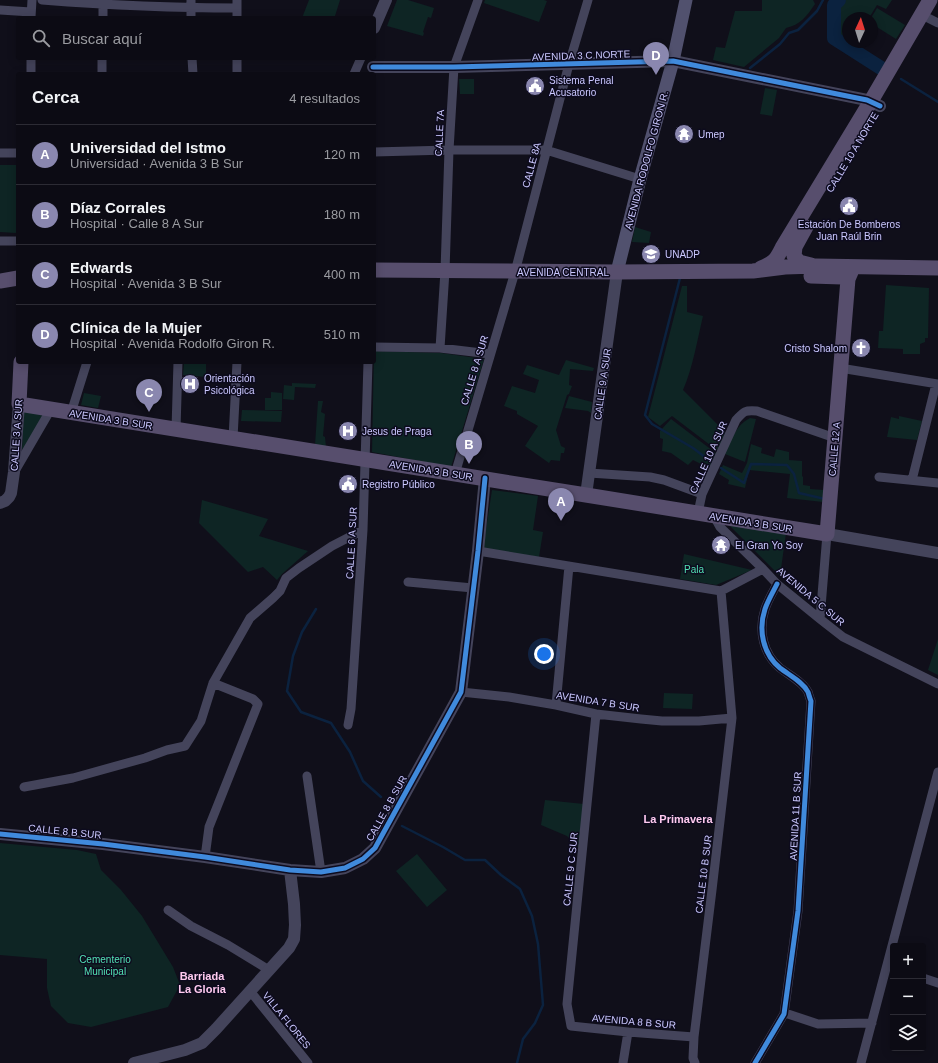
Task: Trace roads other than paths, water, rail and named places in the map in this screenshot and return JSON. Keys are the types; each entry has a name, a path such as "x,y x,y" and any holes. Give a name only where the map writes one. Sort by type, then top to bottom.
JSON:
{"main road":[{"name":"AVENIDA RODOLFO GIRON R.","path":"617,272 640,179 673,61 686,0"},
{"name":"CALLE 10 A NORTE","path":"816,266 806,265 799,262 794,256 794,251 798,240 836,169 875,104 932,16 930,0"},
{"name":"CALLE 10 A NORTE","path":"753,272 773,263 836,169"},
{"path":"782,248 782,260 785,266 789,269 850,276"},
{"path":"753,272 785,266 938,268"},
{"name":"AVENIDA CENTRAL","path":"376,270 515,272 753,272"},
{"path":"753,272 763,274 842,277 938,275"},
{"name":"CALLE 12 A","path":"828,527 840,368 850,276"},
{"path":"0,281 16,278"},
{"name":"CALLE 3 A SUR","path":"19,404 21,364"},
{"name":"AVENIDA 3 B SUR","path":"19,404 485,478 811,532 828,527"}],"street":[{"path":"0,10 31,15 32,0"},
{"path":"42,0 237,4 237,16"},
{"path":"376,23 386,0"},
{"name":"CALLE 7A","path":"440,348 454,67 478,0"},
{"name":"CALLE 8A","path":"515,272 546,150 588,0"},
{"path":"103,2 103,16"},
{"path":"191,4 191,16"},
{"path":"31,60 31,72"},
{"path":"102,60 102,72"},
{"path":"192,60 193,72"},
{"path":"237,60 237,72"},
{"path":"355,72 360,60"},
{"name":"AVENIDA 3 C NORTE","path":"374,66 454,67 673,61 875,104"},
{"path":"376,152 546,150 640,179"},
{"path":"0,153 16,153"},
{"path":"0,241 16,241"},
{"name":"CALLE 8 A SUR","path":"455,474 515,272"},
{"name":"CALLE 9 A SUR","path":"586,495 617,272"},
{"path":"376,347 440,348 490,354"},
{"path":"71,413 86,364"},
{"path":"176,429 178,364"},
{"path":"233,438 237,364"},
{"name":"CALLE 6 A SUR","path":"348,725 351,708 364,530 368,364"},
{"path":"840,368 937,384 912,480"},
{"name":"CALLE 3 A SUR","path":"1,503 8,498 11,493 19,404"},
{"path":"14,472 51,409"},
{"name":"CALLE 10 A SUR","path":"698,513 702,494 736,420 742,412 749,410 757,411 835,438"},
{"path":"589,473 650,477 664,480 702,494"},
{"path":"879,477 938,482"},
{"name":"CALLE 8 B SUR","path":"0,834 103,844 290,870 321,872 345,868 363,860 375,848 461,692 485,478"},
{"path":"714,516 720,527 763,569"},
{"name":"AVENIDA 3 B SUR","path":"828,527 938,553"},
{"name":"CALLE 12 A","path":"820,619 828,527"},
{"path":"24,787 73,778 185,746 201,721 213,683 250,618 280,591 286,578 332,546 364,530"},
{"path":"478,551 721,591"},
{"path":"556,705 569,566"},
{"name":"AVENIDA 5 C SUR","path":"721,591 763,569 777,584 844,637 938,684"},
{"path":"408,582 473,588"},
{"name":"AVENIDA 11 B SUR","path":"755,1063 784,1013 798,911 810,701 808,691 796,679 775,663 764,646 762,636 762,617 767,602 777,584"},
{"name":"CALLE 10 B SUR","path":"695,1063 694,1037 712,898 732,718 721,591"},
{"path":"205,857 209,827 258,704 252,699 213,683"},
{"name":"AVENIDA 7 B SUR","path":"461,692 509,697 596,714 662,721 700,721 732,718"},
{"name":"CALLE 9 C SUR","path":"571,1026 568,1004 596,714"},
{"path":"896,943 938,772"},
{"path":"307,776 321,872"},
{"path":"134,1063 185,1050 202,1042 216,1029 290,948 294,939 295,925 290,870"},
{"path":"168,910 191,926 228,945 270,970"},
{"path":"861,1063 872,1023 890,969"},
{"path":"926,979 938,982"},
{"name":"VILLA FLORES","path":"250,991 308,1063"},
{"path":"784,1013 818,1024 872,1023"},
{"name":"AVENIDA 8 B SUR","path":"571,1026 694,1037"},
{"path":"623,1063 628,1032"}],"waterway":[{"path":"750,68 780,44 789,33 798,30 817,11 823,0"},
{"path":"839,0 834,5 834,38 881,68"},
{"path":"901,79 938,102"},
{"path":"680,278 645,415 652,424 693,448 710,461"},
{"path":"721,468 744,483 751,464 787,465 794,474 799,493 825,499"},
{"path":"316,609 302,632 293,656 287,691 301,712 331,723 350,752 363,781 381,797"},
{"path":"402,826 465,860 485,860 501,875 520,889 532,916 538,944 543,1005 535,1023 523,1039 517,1063"}],"place":[{"name":"Clínica de la Mujer","path":"656,75"},
{"name":"Sistema Penal Acusatorio","path":"535,86"},
{"name":"Umep","path":"684,134"},
{"name":"Estación De Bomberos Juan Raúl Brin","path":"849,206"},
{"name":"UNADP","path":"651,254"},
{"name":"Cristo Shalom","path":"861,348"},
{"name":"Orientación Psicológica","path":"190,384"},
{"name":"Edwards","path":"149,412"},
{"name":"Jesus de Praga","path":"348,431"},
{"name":"Díaz Corrales","path":"469,464"},
{"name":"Registro Público","path":"348,484"},
{"name":"Universidad del Istmo","path":"561,521"},
{"name":"El Gran Yo Soy","path":"721,545"}],"district":[{"name":"La Primavera","path":"678,819"},
{"name":"Barriada La Gloria","path":"202,982"}],"park label":[{"name":"Pala","path":"694,569"},
{"name":"Cementerio Municipal","path":"105,964"}]}
